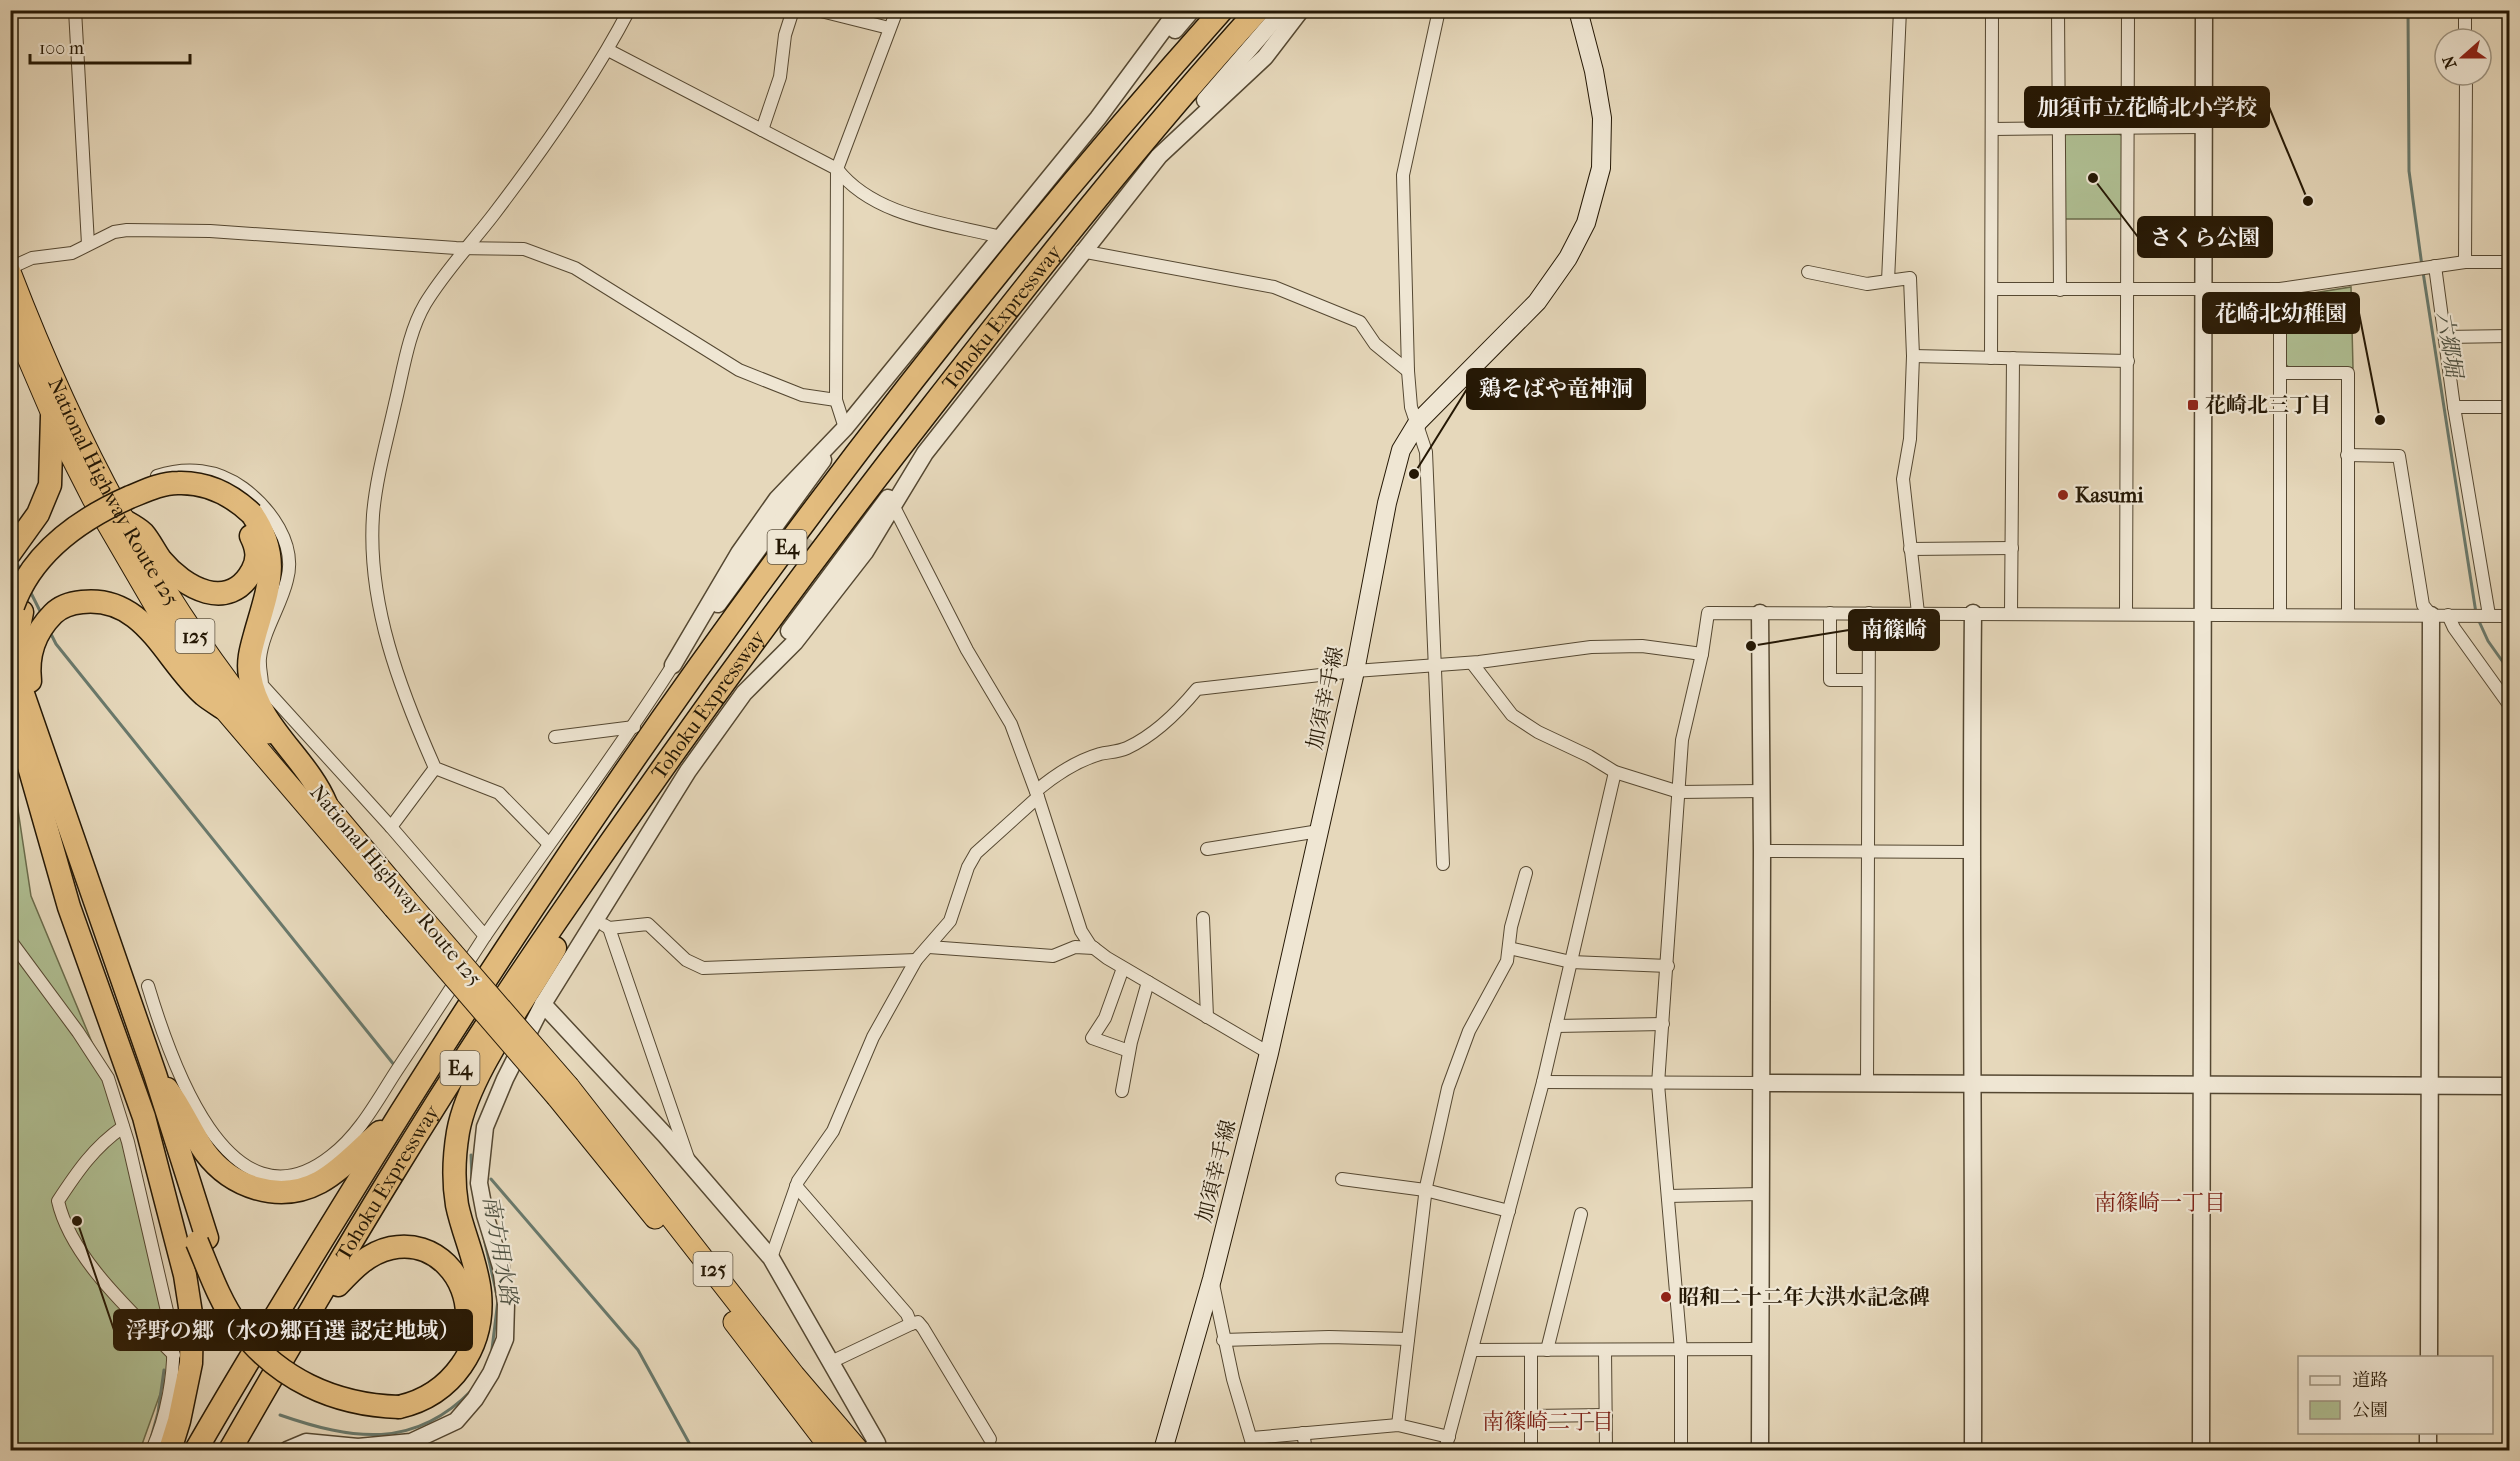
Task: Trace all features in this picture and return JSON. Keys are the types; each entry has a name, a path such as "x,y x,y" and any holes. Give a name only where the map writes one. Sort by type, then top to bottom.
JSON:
{"highway":[{"name":"Tohoku Expressway","path":"196,1450 397,1117 476,992 558,870 762,581 947,337 1054,203 1222,10"},
{"name":"Tohoku Expressway","path":"230,1450 417,1135 555,922 777,608 1070,229 1201,73 1262,23"},
{"name":"National Highway Route 125","path":"10,270 23,344 68,412 123,520 179,614 238,696 326,804 400,904"},
{"name":"National Highway Route 125","path":"10,316 52,416 93,499 178,645 223,708 400,904 563,1092 858,1450"},
{"path":"14,547 38,514 50,485 52,416"},
{"path":"326,804 316,782 259,708 253,689 249,655 270,585 272,559 263,531 228,495 198,484 177,483 149,489 105,508 68,533 32,570 15,612 16,665 92,899 155,1074 217,1288 237,1325 267,1357 295,1379 331,1397 365,1406 398,1401 417,1403 436,1393 448,1383 466,1359 478,1329 480,1294 457,1204 454,1168 458,1132 465,1105 482,1070 544,968 622,826"},
{"path":"123,520 142,532 162,560 183,582 198,590 219,594 247,582 256,563 248,517"},
{"path":"28,706 31,689 28,666 37,633 60,607 90,601 108,601 128,611 152,632 204,694 223,708"},
{"path":"10,686 26,733 26,756"},
{"path":"10,730 26,756 69,907 144,1118 184,1275 192,1320 191,1363 179,1421 170,1450"},
{"path":"155,1074 175,1100 206,1152 228,1177 258,1190 290,1192 319,1182 397,1117"},
{"name":"National Highway Route 125","path":"563,1092 832,1450"},
{"path":"144,1118 202,1240"},
{"path":"309,1317 357,1265 377,1253 391,1248 419,1250 448,1264 463,1288 467,1302 467,1329 462,1343 455,1357 436,1378 398,1401"}],"main road":[{"name":"加須幸手線","path":"1163,1450 1212,1280 1269,1053 1355,671 1387,503 1401,450 1418,422 1537,302 1568,258 1586,223 1601,168 1602,118 1594,72 1578,10"}],"street":[{"path":"75,10 88,244"},
{"path":"549,843 499,793 435,768 396,672 382,622 373,557 373,512 386,442 412,338 424,307 465,247 493,215 608,50 630,10"},
{"path":"762,130 780,77 785,35 793,10"},
{"path":"817,10 889,28"},
{"path":"845,428 836,400 837,169 897,10"},
{"path":"148,986 173,1058 214,1144 248,1168 273,1175 303,1172 333,1155 366,1117 485,936 549,843 634,727 688,643 717,587 777,499 845,428 1132,73 1178,10"},
{"path":"1132,73 1192,10"},
{"path":"744,693 795,642 865,552 891,502 925,453 1082,251 1262,23 1283,10"},
{"path":"1159,156 1265,57 1302,10"},
{"path":"1439,10 1403,175 1408,371 1411,407 1418,422 1426,452 1443,864"},
{"path":"1887,281 1899,10"},
{"path":"1991,358 1992,10"},
{"path":"2058,10 2060,290"},
{"path":"2126,613 2128,10"},
{"path":"2201,1450 2204,10"},
{"path":"2465,10 2465,27"},
{"path":"608,50 837,169 847,181 881,206 1001,237"},
{"path":"2465,262 2466,87"},
{"path":"1992,129 2202,127"},
{"path":"10,270 32,258 72,253 114,232 153,230 524,249 575,268 738,370 802,395 836,400"},
{"path":"1082,251 1274,286 1360,322 1375,344 1408,371"},
{"path":"1992,289 2126,291 2280,289 2465,262 2510,262"},
{"path":"2435,266 2454,407 2489,615"},
{"path":"1808,272 1868,284 1910,278 1913,356 1910,439 1904,479 1918,613"},
{"path":"2280,289 2282,373 2280,614"},
{"path":"2445,337 2510,336"},
{"path":"1913,356 2128,361"},
{"path":"2011,613 2013,358"},
{"path":"2282,373 2348,374 2348,614"},
{"path":"2454,407 2510,407"},
{"path":"688,643 779,527 845,428"},
{"path":"2348,455 2399,456 2423,605 2454,628 2510,705"},
{"path":"110,496 167,473 190,470 226,475 252,494 276,521 288,547 288,579 260,658 262,685 391,827 485,936"},
{"path":"287,1450 306,1442 358,1447 411,1442 456,1421 475,1400 491,1374 505,1339 506,1305 501,1267 485,1215 479,1183 485,1127 505,1079 543,1004 594,918 688,771 832,566 891,502"},
{"path":"891,502 967,650 1011,724 1037,794 1081,931 1094,948 1123,968 1269,1053"},
{"path":"1910,549 2012,548"},
{"path":"1682,1450 1681,1350 1658,1084 1682,740 1702,654 1708,613 2201,613 2510,616"},
{"path":"1760,613 1762,791 1760,1450"},
{"path":"1830,613 1830,680 1868,680"},
{"path":"1867,1085 1870,852 1869,613"},
{"path":"1973,1450 1975,1085 1971,852 1974,613"},
{"path":"2428,1356 2430,1086 2439,615"},
{"path":"771,1258 796,1186 832,1131 873,1037 916,960 930,947 950,921 964,878 976,853 1065,769 1098,754 1128,747 1143,738 1175,715 1197,689 1355,671 1472,663 1591,647 1642,646 1702,654"},
{"path":"1472,663 1512,715 1538,732 1589,756 1615,772 1679,792 1762,791"},
{"path":"555,737 634,727"},
{"path":"391,827 435,768"},
{"path":"1445,1450 1543,1082 1615,772"},
{"path":"1207,849 1319,831"},
{"path":"1762,851 1971,852"},
{"path":"1398,1425 1425,1190 1448,1088 1469,1031 1507,961 1511,927 1526,873"},
{"path":"594,918 609,928 689,1162"},
{"path":"1203,918 1207,1017"},
{"path":"609,928 648,924 686,960 703,968 833,965 916,960"},
{"path":"10,940 78,1032 108,1078 123,1127 161,1277 174,1355 165,1408 152,1450"},
{"path":"930,947 1053,956 1075,947 1094,948"},
{"path":"1509,948 1571,962 1668,966"},
{"path":"1123,968 1105,1018 1092,1038 1129,1051"},
{"path":"1122,1091 1129,1051 1148,982"},
{"path":"543,1004 689,1162 771,1258 877,1443 870,1450"},
{"path":"1556,1026 1663,1024"},
{"path":"1543,1082 2510,1086"},
{"path":"123,1127 103,1141 86,1160 58,1201 60,1211 86,1259 114,1295 174,1355"},
{"path":"1342,1179 1425,1190 1509,1210"},
{"path":"796,1186 907,1314 911,1324"},
{"path":"1668,1196 1760,1194"},
{"path":"1547,1350 1581,1214"},
{"path":"1212,1280 1223,1340 1253,1444 1303,1433 1398,1425 1449,1437"},
{"path":"831,1362 918,1322 990,1439"},
{"path":"1223,1340 1329,1337 1408,1339"},
{"path":"1472,1350 1760,1349"},
{"path":"1531,1350 1531,1450"},
{"path":"1605,1350 1606,1450"},
{"path":"1531,1416 1606,1414"},
{"path":"1303,1433 1306,1450"},
{"path":"2428,1434 2428,1450"}],"green space":[{"path":"2067,132 2123,136 2122,219 2064,219 2064,137"},
{"path":"2351,287 2353,368 2290,368 2285,364 2285,300 2289,297"},
{"path":"10,757 31,896 111,1088 174,1355 140,1450 11,1450"}],"waterway":[{"name":"六郷堀","path":"2408,10 2409,171 2422,266"},
{"name":"六郷堀","path":"2423,272 2476,613"},
{"path":"15,559 21,572"},
{"path":"30,591 42,615"},
{"name":"六郷堀","path":"2478,619 2488,641 2510,672"},
{"path":"50,632 56,644 395,1066"},
{"name":"南方用水路","path":"471,1155 472,1179"},
{"path":"491,1179 638,1350 693,1450"},
{"name":"南方用水路","path":"484,1238 498,1300 492,1349"},
{"name":"南方用水路","path":"151,1438 158,1413 164,1370"},
{"name":"南方用水路","path":"280,1415 307,1424 357,1434 405,1431 428,1423 450,1409 472,1390"}],"tunnel":[{"path":"783,529 826,561"}],"place":[{"name":"さくら公園","path":"2093,178"},
{"name":"加須市立花崎北小学校","path":"2308,201"},
{"name":"花崎北三丁目","path":"2193,405"},
{"name":"花崎北幼稚園","path":"2380,420"},
{"name":"鶏そばや竜神洞","path":"1414,474"},
{"name":"Kasumi","path":"2063,495"},
{"name":"南篠崎","path":"1751,646"},
{"name":"浮野の郷（水の郷百選 認定地域）","path":"77,1221"},
{"name":"昭和二十二年大洪水記念碑","path":"1666,1297"}],"district":[{"name":"南篠崎一丁目","path":"2160,1202"},
{"name":"南篠崎二丁目","path":"1548,1421"}]}
